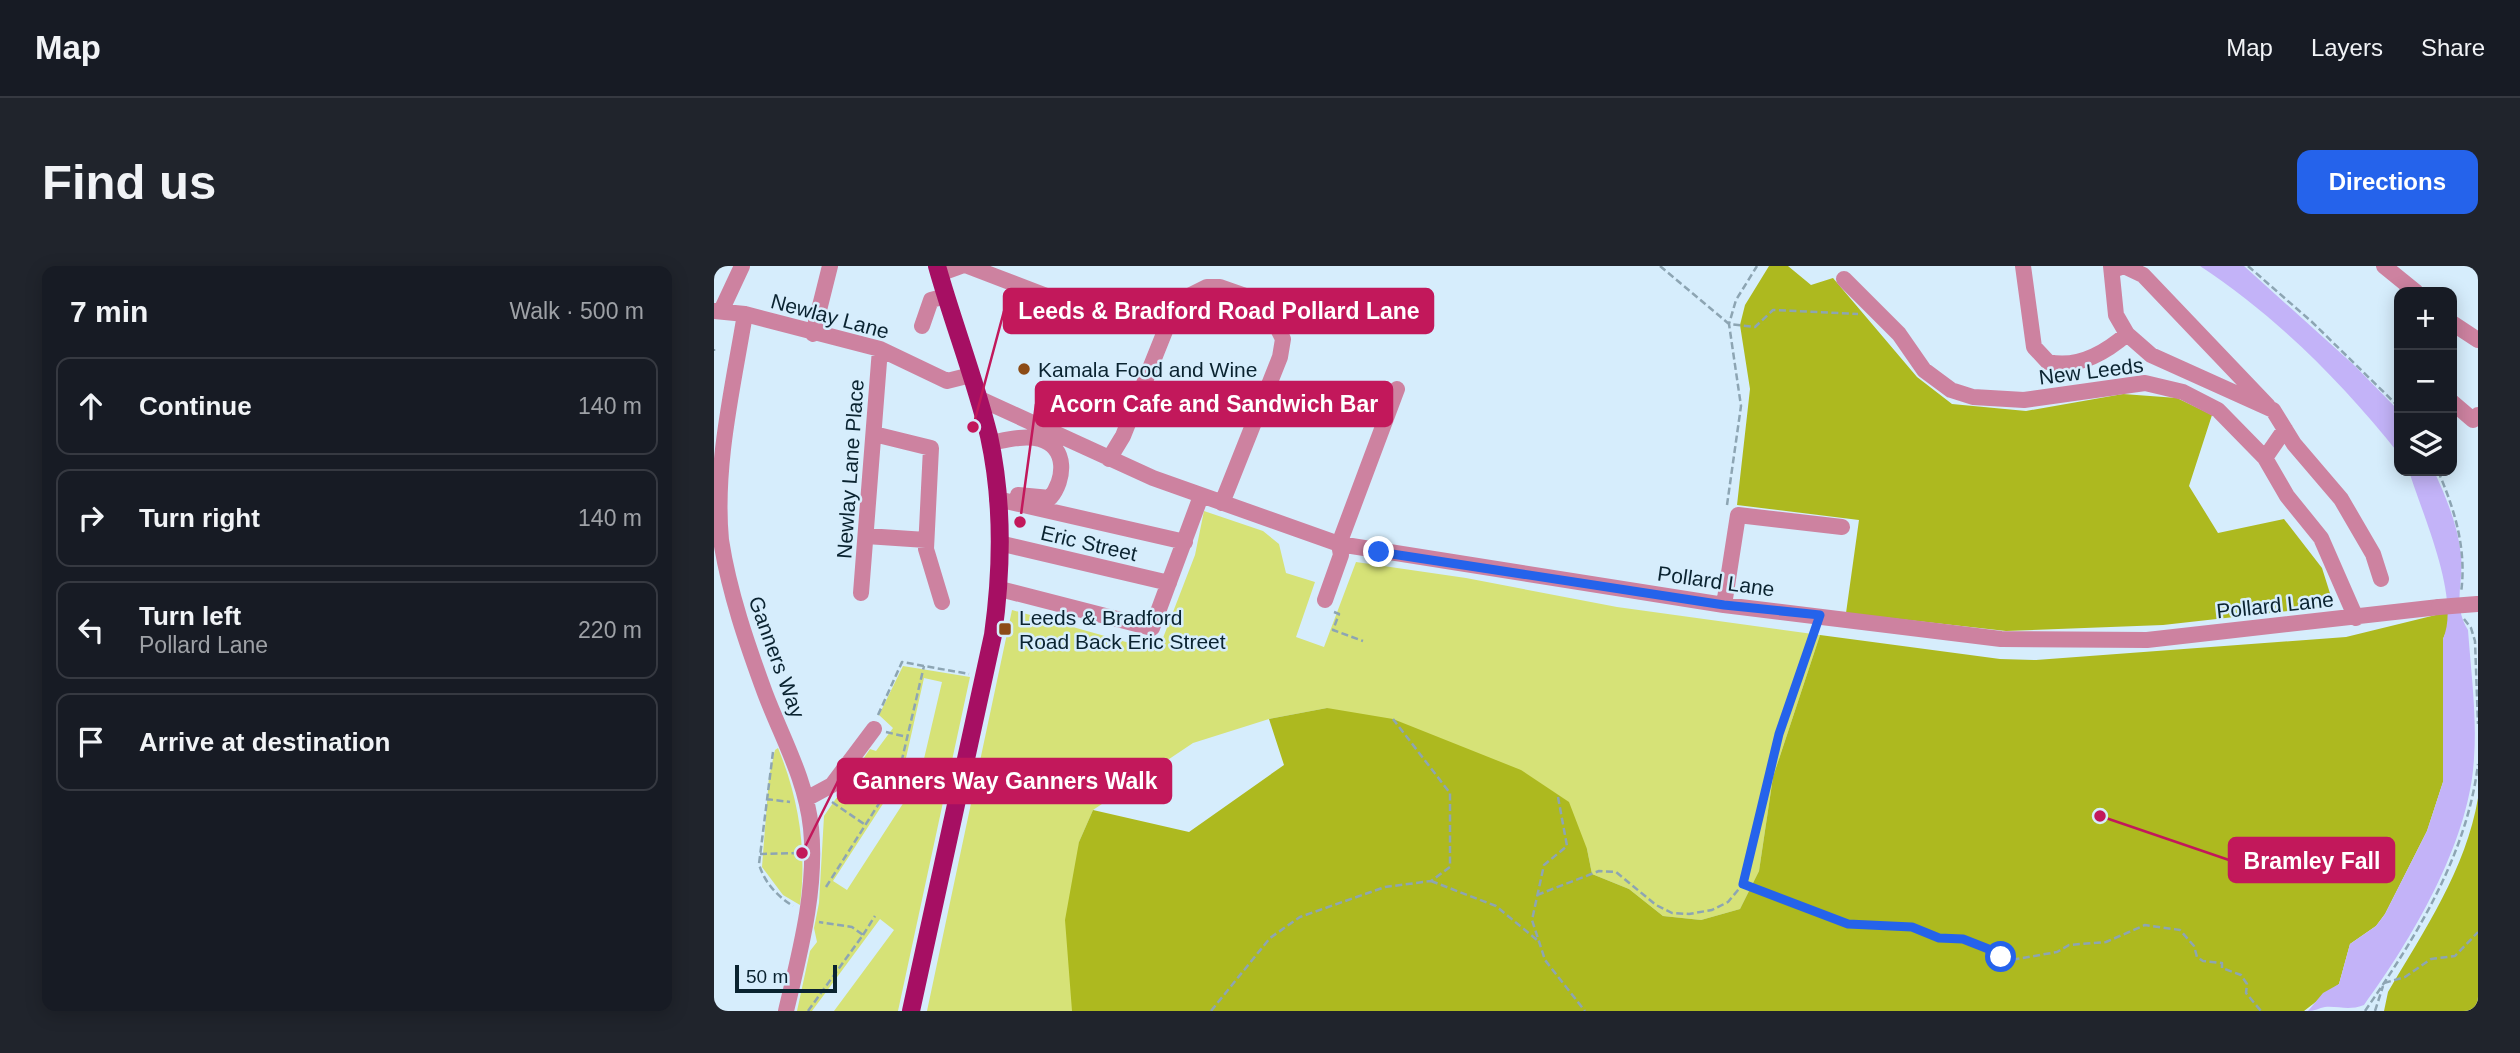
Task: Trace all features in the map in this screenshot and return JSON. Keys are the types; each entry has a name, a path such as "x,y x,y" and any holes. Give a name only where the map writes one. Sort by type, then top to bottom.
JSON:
{"main road":[{"path":"911,1011 1000,589 996,495 990,443 938,270"}],"street":[{"path":"718,311 742,266"},
{"path":"813,334 830,266"},
{"path":"938,270 961,266"},
{"path":"968,266 1049,297"},
{"path":"2023,266 2034,347 2048,362 2074,364 2106,352 2127,334"},
{"path":"2273,410 2151,355 2127,334 2114,305 2112,268 2124,266 2143,275 2273,410 2341,499 2373,554 2381,579"},
{"path":"2384,266 2410,287"},
{"name":"New Leeds","path":"1844,279 1899,334 1924,370 1951,390 1973,397 2024,400 2059,397 2114,385 2162,385 2218,410 2265,458 2287,496 2321,538 2356,618"},
{"path":"1109,458 1123,436 1175,306 1207,287 1220,287 1257,300 1267,307 1283,339 1280,357 1222,503"},
{"path":"922,326 931,299 946,296"},
{"name":"Newlay Lane","path":"718,311 745,314 813,334 880,349 947,380 971,375"},
{"name":"Ganners Way","path":"745,314 715,486 721,539 732,593 812,795 810,888 803,937 786,1011"},
{"path":"2457,326 2478,340"},
{"name":"Newlay Lane Place","path":"862,593 880,349"},
{"path":"1325,600 1340,555 1339,544 1397,389"},
{"name":"Pollard Lane","path":"978,398 1109,458 1201,496 1339,544 1724,605 2001,639 2147,640 2477,604"},
{"path":"2457,406 2473,420 2478,415"},
{"path":"2265,458 2285,429"},
{"path":"874,434 932,448 926,549 943,602"},
{"path":"990,443 1019,438 1041,440 1054,447 1062,464 1059,487 1050,498 996,495"},
{"path":"996,495 1185,542"},
{"path":"1000,589 1152,628 1201,496"},
{"path":"1724,605 1738,515 1842,527"},
{"path":"866,536 926,540"},
{"name":"Eric Street","path":"999,543 1169,583"},
{"path":"812,795 832,785 874,729"}],"path":[{"path":"1660,266 1729,324 1755,327 1773,310 1811,309 1881,316"},
{"path":"1727,507 1741,406 1729,324 1736,300 1757,266"},
{"path":"2248,266 2312,322 2394,402"},
{"path":"1537,895 1599,871 1616,872 1656,905 1672,912 1689,914 1712,910 1728,902 1743,884 1779,734 1820,615"},
{"path":"1334,630 1363,641"},
{"path":"2475,658 2478,654"},
{"path":"907,737 874,729 874,721 902,662 983,676"},
{"path":"810,888 824,889 899,772 924,666"},
{"path":"1393,719 1450,793 1450,867 1431,881"},
{"path":"2365,1011 2384,983 2456,856 2472,805 2478,764"},
{"path":"765,799 793,802 812,795 865,824"},
{"path":"1558,797 1567,846 1544,865 1532,920 1545,960 1586,1011"},
{"path":"760,854 811,853"},
{"path":"1211,1011 1270,938 1300,917 1333,903 1385,887 1431,881 1496,906 1538,941"},
{"path":"1743,884 1848,924 1912,927 1939,938 1963,939 2011,960 2057,952 2069,945 2106,942 2145,925 2180,930 2194,946 2197,957 2203,961 2222,963 2222,968 2241,975 2247,984 2246,993 2261,1011"},
{"path":"863,936 875,916"},
{"path":"2384,983 2405,977 2431,959 2455,956 2478,932"},
{"path":"2375,1011 2384,983"}],"green space":[{"path":"1769,266 1788,266 1811,285 1833,278 1917,377 1952,404 2026,411 2123,394 2177,398 2212,415 2189,486 2218,533 2284,519 2322,568 2334,606 2163,625 2006,631 1846,613 1859,520 1737,505 1750,389 1740,325 1745,305"},
{"path":"1204,511 1263,531 1279,544 1286,573 1315,582 1296,637 1324,647 1356,562 1466,578 1617,607 1820,635 1773,777 1759,871 1740,909 1701,920 1663,916 1629,889 1592,874 1587,849 1327,708 1269,719 1193,743 1093,810 1079,842 1072,1011 927,1011 1012,610 1158,651 1195,555"},
{"path":"2448,612 2449,625 2443,639 2443,782 2427,831 2385,914 2376,926 2350,944 2339,984 2304,1011 1072,1011 1065,920 1079,842 1093,810 1189,832 1284,765 1269,719 1327,708 1393,719 1521,770 1569,802 1587,849 1592,874 1629,889 1663,916 1701,920 1740,909 1759,871 1773,777 1820,635 2000,659 2036,660 2346,637"},
{"path":"903,666 970,677 898,1011 834,1011 894,930 880,919 812,1011 797,1011 810,951 817,942 814,928 819,903 824,816 870,749 876,751 893,728 879,715","holes":["924,678 942,682 923,763 906,758","901,776 915,785 847,890 833,881"]},
{"path":"778,748 800,825 800,905 783,895 762,867 769,777 775,750"},
{"path":"2478,798 2478,1011 2384,1011 2388,992 2429,923 2454,874 2464,850"}],"shaded area":[{"path":"2200,266 2244,266 2355,366 2394,406 2394,448 2307,352"},
{"path":"2411,476 2436,476 2451,512 2459,544 2462,565 2460,602 2463,621 2468,630 2475,742 2470,790 2462,822 2436,888 2419,920 2364,1005 2349,1008 2325,1007 2308,1011 2323,993 2339,984 2350,944 2376,926 2385,914 2427,831 2443,782 2443,639 2447,622 2447,602 2438,556"}],"place":[{"name":"Kamala Food and Wine","path":"1024,369"},
{"name":"Leeds & Bradford Road Pollard Lane","path":"973,427"},
{"name":"Acorn Cafe and Sandwich Bar","path":"1020,522"},
{"name":"Leeds & Bradford Road Back Eric Street","path":"1005,629"},
{"name":"Bramley Fall","path":"2100,816"},
{"name":"Ganners Way Ganners Walk","path":"802,853"}],"route":[{"path":"1379,552 1724,605 1820,615 1779,734 1743,884 1848,924 1876,928 1896,924 1912,927 1939,938 1950,936 1963,939 2001,957"}]}
